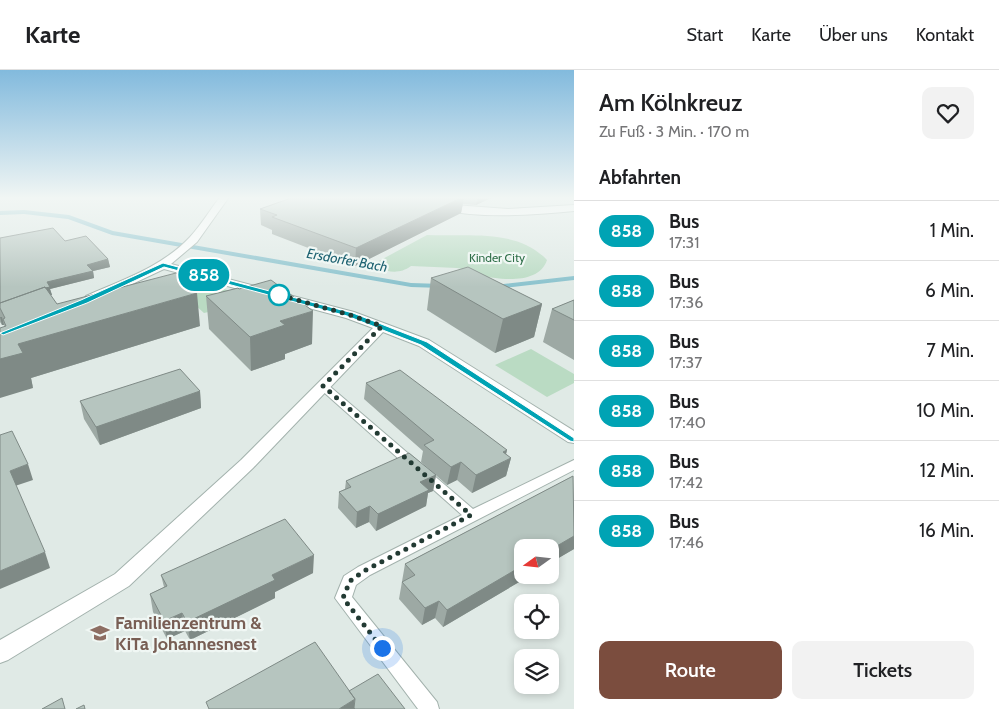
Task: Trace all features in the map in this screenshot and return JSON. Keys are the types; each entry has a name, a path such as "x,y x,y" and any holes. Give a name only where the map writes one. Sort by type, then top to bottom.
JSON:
{"street":[{"path":"75,305 168,261 192,241 203,227"},
{"path":"168,261 350,315 424,343 574,438"},
{"path":"0,652 122,580 247,464 382,326"}],"lane":[{"path":"323,386 471,515"},
{"path":"430,709 343,598 350,581 364,571 471,515 574,464"}],"green space":[{"name":"Kinder City","path":"427,235 475,235 506,239 521,243 535,250 547,260 543,268 536,274 517,279 487,277 457,268 411,266 395,272 378,269 375,265 377,262"},
{"path":"173,277 248,295 226,308 204,313 184,295"},
{"path":"531,349 574,374 574,383 547,397 495,365"}],"building":[{"path":"299,227 400,227 356,248"},
{"path":"53,228 65,241 86,236 108,259 87,265 93,271 47,282 50,287 45,287 0,303 0,238"},
{"path":"468,267 542,304 503,319 431,278"},
{"path":"176,273 197,293 18,344 23,353 0,359 0,328 6,326 0,303 45,287 57,304"},
{"path":"271,280 313,311 280,321 285,325 250,337 206,296 239,289"},
{"path":"574,300 574,320 552,309"},
{"path":"180,369 200,391 96,427 80,401"},
{"path":"400,370 507,450 503,452 511,458 476,475 461,462 451,467 424,445 434,440 366,383"},
{"path":"12,431 28,464 10,471 45,552 0,571 0,435"},
{"path":"409,453 436,475 420,482 429,490 378,514 370,506 357,512 339,492 351,487 346,481"},
{"path":"573,476 574,536 559,545 559,539 514,539 514,571 447,610 439,601 425,608 402,582 415,575 405,564"},
{"path":"285,519 314,555 272,575 275,580 187,622 182,613 164,621 150,594 167,586 161,575"},
{"path":"315,642 355,699 339,709 209,709 206,702"},
{"path":"378,674 405,709 354,708 355,699 349,691"},
{"path":"62,698 65,709 42,709"},
{"path":"84,705 85,709 76,709"}],"waterway":[{"name":"Ersdorfer Bach","path":"95,227 112,233 411,285 442,286"},
{"name":"Ersdorfer Bach","path":"495,287 574,278"}],"bus line":[{"name":"858","path":"0,333 84,301 163,265 260,289 350,315 424,343 574,438"}],"place":[{"name":"Familienzentrum & KiTa Johannesnest","path":"100,633"}],"route":[{"path":"279,295 276,294 382,326 323,386 471,515 364,571 350,581 343,598 382,648"}]}
